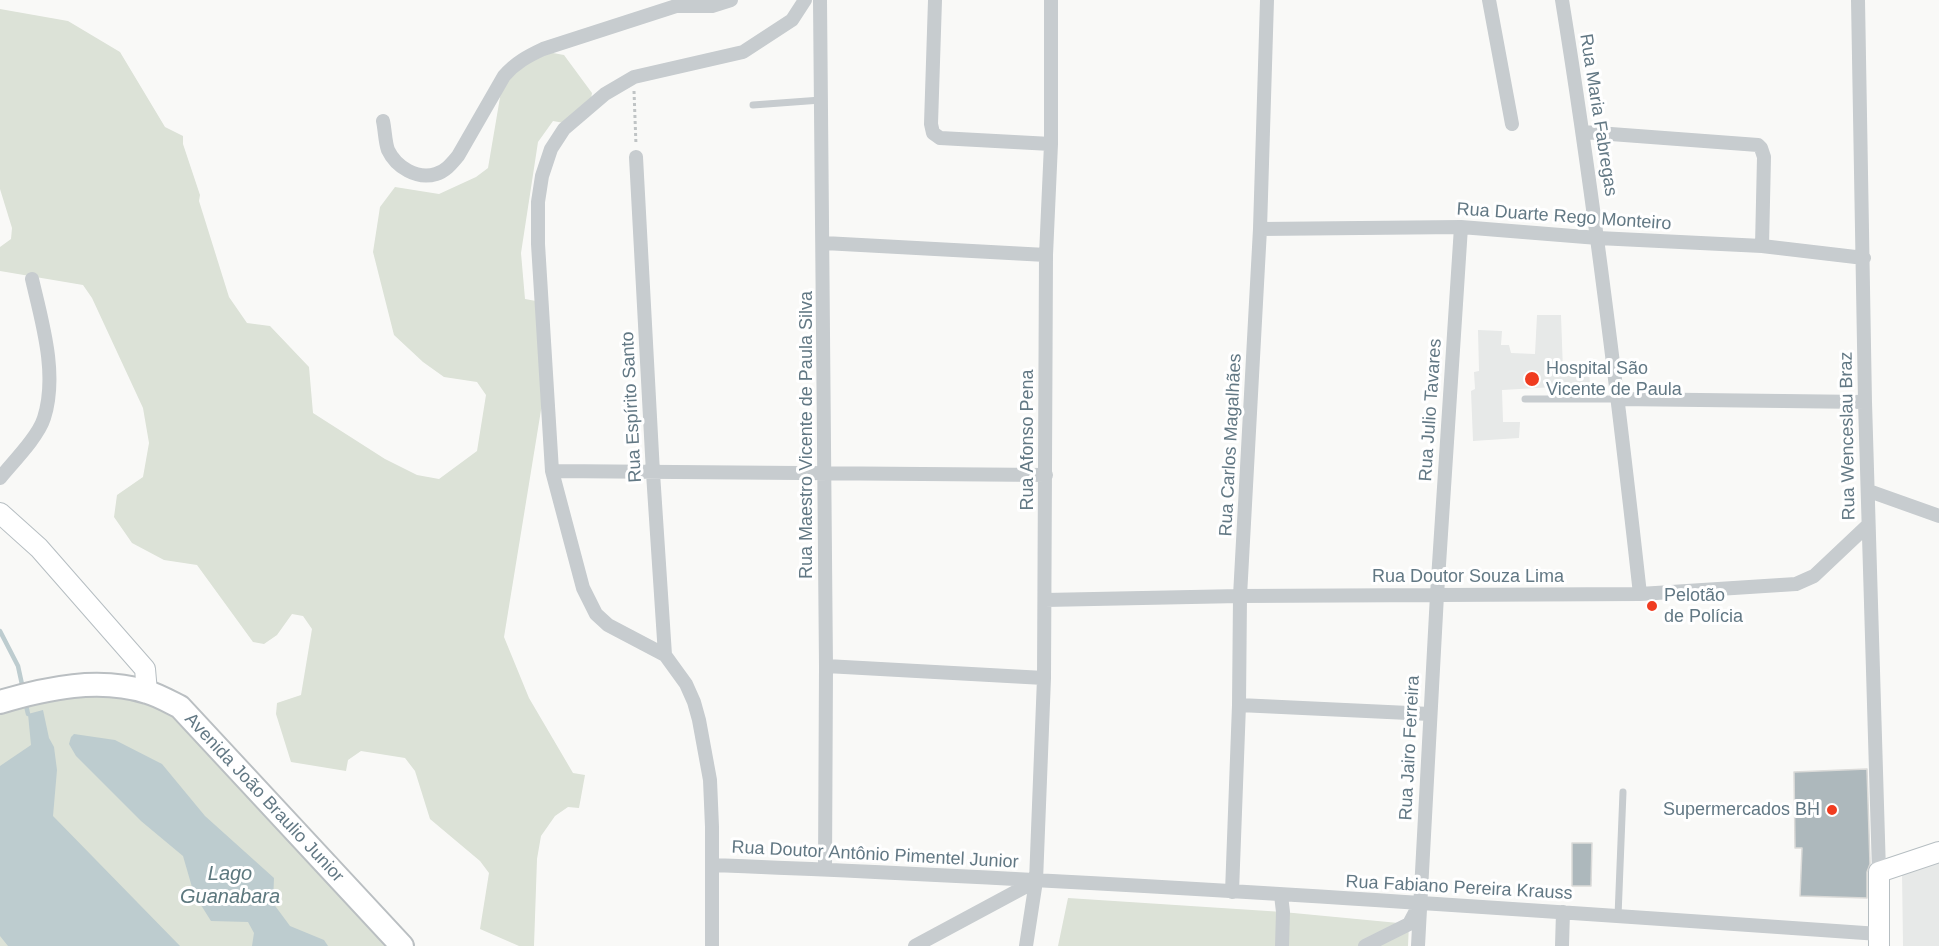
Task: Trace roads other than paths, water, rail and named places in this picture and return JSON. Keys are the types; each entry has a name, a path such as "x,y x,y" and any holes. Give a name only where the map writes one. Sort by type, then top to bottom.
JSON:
{"main road":[{"name":"Avenida João Braulio Junior","path":"8,700 37,691 94,685 147,692 180,707 402,946"}],"street":[{"path":"383,121 388,149 398,164 411,173 424,176 436,174 448,167 458,156 504,76 512,66 526,57 543,49 676,6 712,6 731,0"},
{"path":"712,946 710,780 699,720 686,684 665,655 608,626 596,614 583,588 552,471 538,244 538,202 542,176 551,149 564,129 605,94 634,77 743,52 792,20 806,0"},
{"name":"Rua Maestro Vicente de Paula Silva","path":"820,0 824,243 825,869"},
{"path":"935,0 931,124 933,133 940,138 1052,144"},
{"name":"Rua Afonso Pena","path":"1026,946 1036,880 1044,678 1046,255 1052,144 1052,0"},
{"name":"Rua Carlos Magalhães","path":"1232,892 1239,705 1240,596 1260,229 1267,0"},
{"path":"1489,0 1512,124"},
{"name":"Rua Maria Fabregas","path":"1562,0 1584,132 1598,238 1640,594"},
{"name":"Rua Wenceslau Braz","path":"1858,0 1868,525 1880,872"},
{"path":"1584,132 1758,145 1764,157 1762,246"},
{"name":"Rua Espírito Santo","path":"636,158 665,655"},
{"name":"Rua Duarte Rego Monteiro","path":"1260,229 1461,227 1598,238 1762,246 1864,258"},
{"name":"Rua Julio Tavares","path":"1437,595 1461,227"},
{"path":"824,243 1046,255"},
{"path":"0,478 39,430 48,396 49,371 43,326 32,279"},
{"path":"1618,399 1865,402"},
{"path":"552,471 1046,475"},
{"path":"1869,491 1939,516"},
{"path":"0,513 39,549 145,669 147,692"},
{"name":"Rua Doutor Souza Lima","path":"1045,600 1240,596 1640,594 1803,582 1814,576 1868,525"},
{"name":"Rua Jairo Ferreira","path":"1418,946 1437,595"},
{"path":"826,666 1044,678"},
{"path":"1239,705 1430,714"},
{"path":"1879,940 1880,872 1939,852"},
{"name":"Rua Doutor Antônio Pimentel Junior","path":"712,865 1036,880"},
{"path":"915,946 1036,880"},
{"name":"Rua Fabiano Pereira Krauss","path":"1036,880 1563,912 1879,940"},
{"path":"1281,895 1282,946"},
{"path":"1365,946 1409,924 1420,904"},
{"path":"1562,946 1563,912"}],"lane":[{"path":"753,105 821,100"},
{"path":"1525,399 1618,399"},
{"path":"1618,916 1623,792"}],"water":[{"name":"Lago Guanabara","path":"43,710 49,738 54,747 57,770 53,816 180,946 8,946 0,936 0,766 31,745 28,714"},
{"name":"Lago Guanabara","path":"74,734 115,740 162,764 205,816 274,878 273,903 290,926 324,940 328,946 252,946 254,933 248,922 211,921 194,894 183,856 141,821 76,756 69,744"}],"waterway":[{"path":"0,631 18,666 23,689"},
{"path":"25,701 28,714"}],"place":[{"name":"Hospital São Vicente de Paula","path":"1532,379"},
{"name":"Pelotão de Polícia","path":"1652,606"},
{"name":"Supermercados BH","path":"1832,810"}]}
